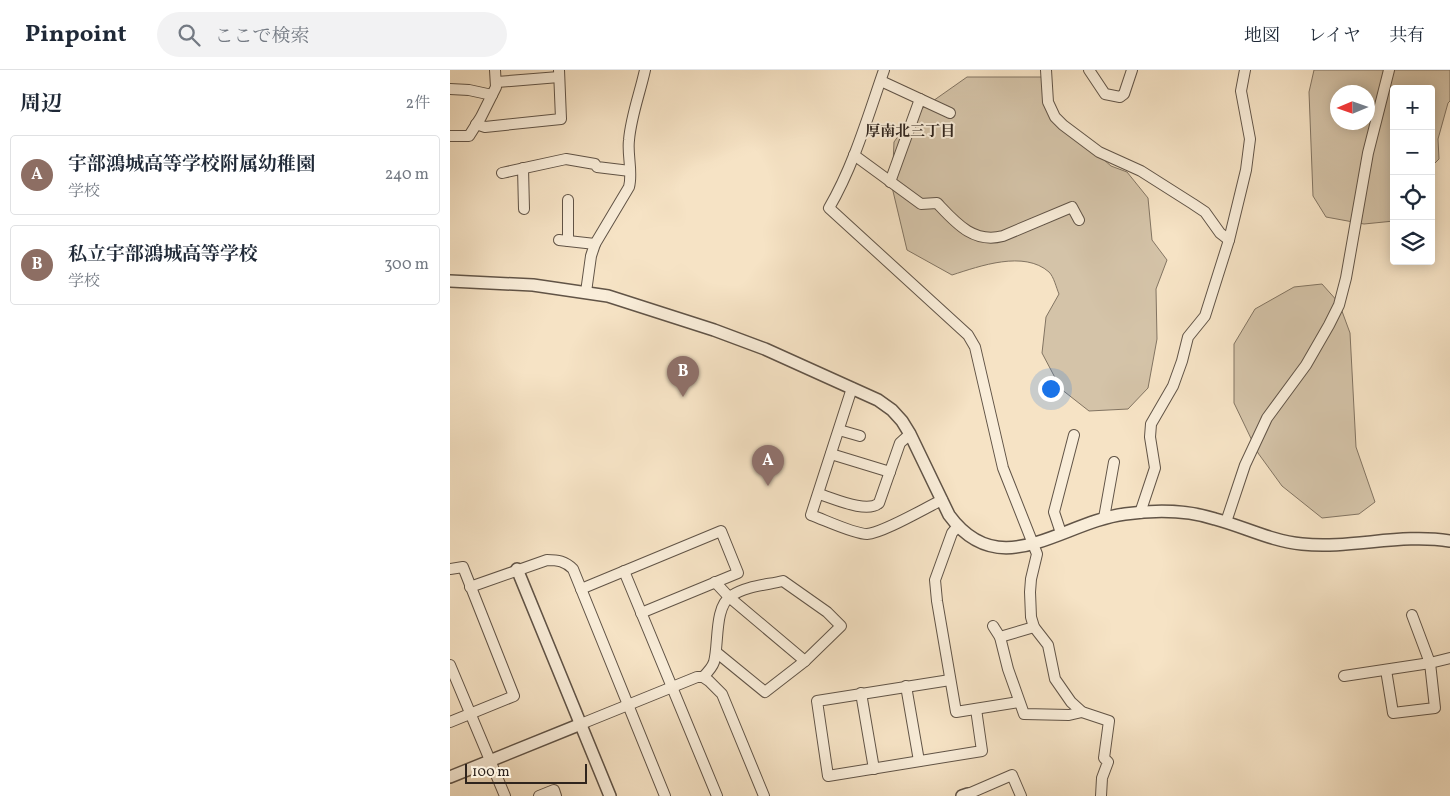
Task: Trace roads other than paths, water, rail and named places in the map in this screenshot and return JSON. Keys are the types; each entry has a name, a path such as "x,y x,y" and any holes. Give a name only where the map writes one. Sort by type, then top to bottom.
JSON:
{"street":[{"path":"450,136 469,136 492,95 497,82 495,70"},
{"path":"586,292 591,256 595,244 629,187 631,180 629,138 645,70"},
{"path":"884,70 854,155 829,208 968,335 973,342 1003,468 1037,554 1030,592 1031,617 1034,627 1048,645 1058,686 1082,712 1109,720 1104,758 1108,762 1102,778 1101,796"},
{"path":"1046,70 1048,102 1055,117 1099,152 1141,171 1205,212 1220,233 1229,240"},
{"path":"1089,70 1104,94 1120,98 1124,94 1132,70"},
{"path":"1140,513 1156,468 1150,437 1151,424 1172,386 1182,361 1188,337 1206,316 1229,240 1249,150 1249,133 1241,91 1245,70"},
{"path":"1226,522 1245,465 1267,418 1306,365 1330,326 1339,305 1346,278 1368,154 1389,70"},
{"path":"476,124 484,127 560,119 559,73 497,82"},
{"path":"881,81 950,113"},
{"path":"450,89 469,90 492,95"},
{"path":"890,182 920,99"},
{"path":"854,155 921,204 938,203 964,230 982,238 993,239 1003,236 1072,207 1079,220"},
{"path":"502,173 566,159 595,164 597,167 630,171"},
{"path":"523,168 524,209"},
{"path":"568,200 564,240 595,244"},
{"path":"450,282 533,285 608,296 714,330 765,349 878,400 892,410 902,421 949,515 972,538 988,546 1013,548 1033,543 1104,518 1140,513 1190,513 1226,522 1269,538 1303,544 1322,545 1420,539 1450,541"},
{"path":"852,388 811,515 866,534 879,531 942,500"},
{"path":"839,430 860,436"},
{"path":"818,494 864,508 875,507 879,504 900,443 910,434"},
{"path":"1061,533 1054,512 1074,435"},
{"path":"831,454 890,472"},
{"path":"1104,518 1114,462"},
{"path":"958,526 952,533 936,580 937,602 956,712 1020,702"},
{"path":"581,589 721,531 738,573 642,613"},
{"path":"470,587 547,560 558,560 567,563 573,568 665,796"},
{"path":"450,569 462,567 514,696 450,722"},
{"path":"517,569 610,796"},
{"path":"624,571 717,796"},
{"path":"703,677 714,664 719,621 724,605 729,597 742,590 783,581 827,612 841,626 805,660 765,692 716,652"},
{"path":"715,582 729,597 805,660"},
{"path":"1386,670 1393,714 1435,708 1430,664 1412,615"},
{"path":"993,626 1000,637 1024,714 1069,715 1082,712"},
{"path":"1000,637 1034,627"},
{"path":"1344,676 1430,664 1450,658"},
{"path":"450,665 505,796"},
{"path":"450,777 697,677 703,677 722,694 764,796"},
{"path":"950,680 817,701 828,776 982,751 976,709"},
{"path":"906,686 919,762"},
{"path":"861,693 874,769"},
{"path":"966,795 1012,775 1021,796"},
{"path":"539,796 554,790 556,796"}],"place":[{"name":"私立宇部鴻城高等学校","path":"683,397"},
{"name":"宇部鴻城高等学校附属幼稚園","path":"768,486"}],"district":[{"name":"厚南北三丁目","path":"910,131"}]}
